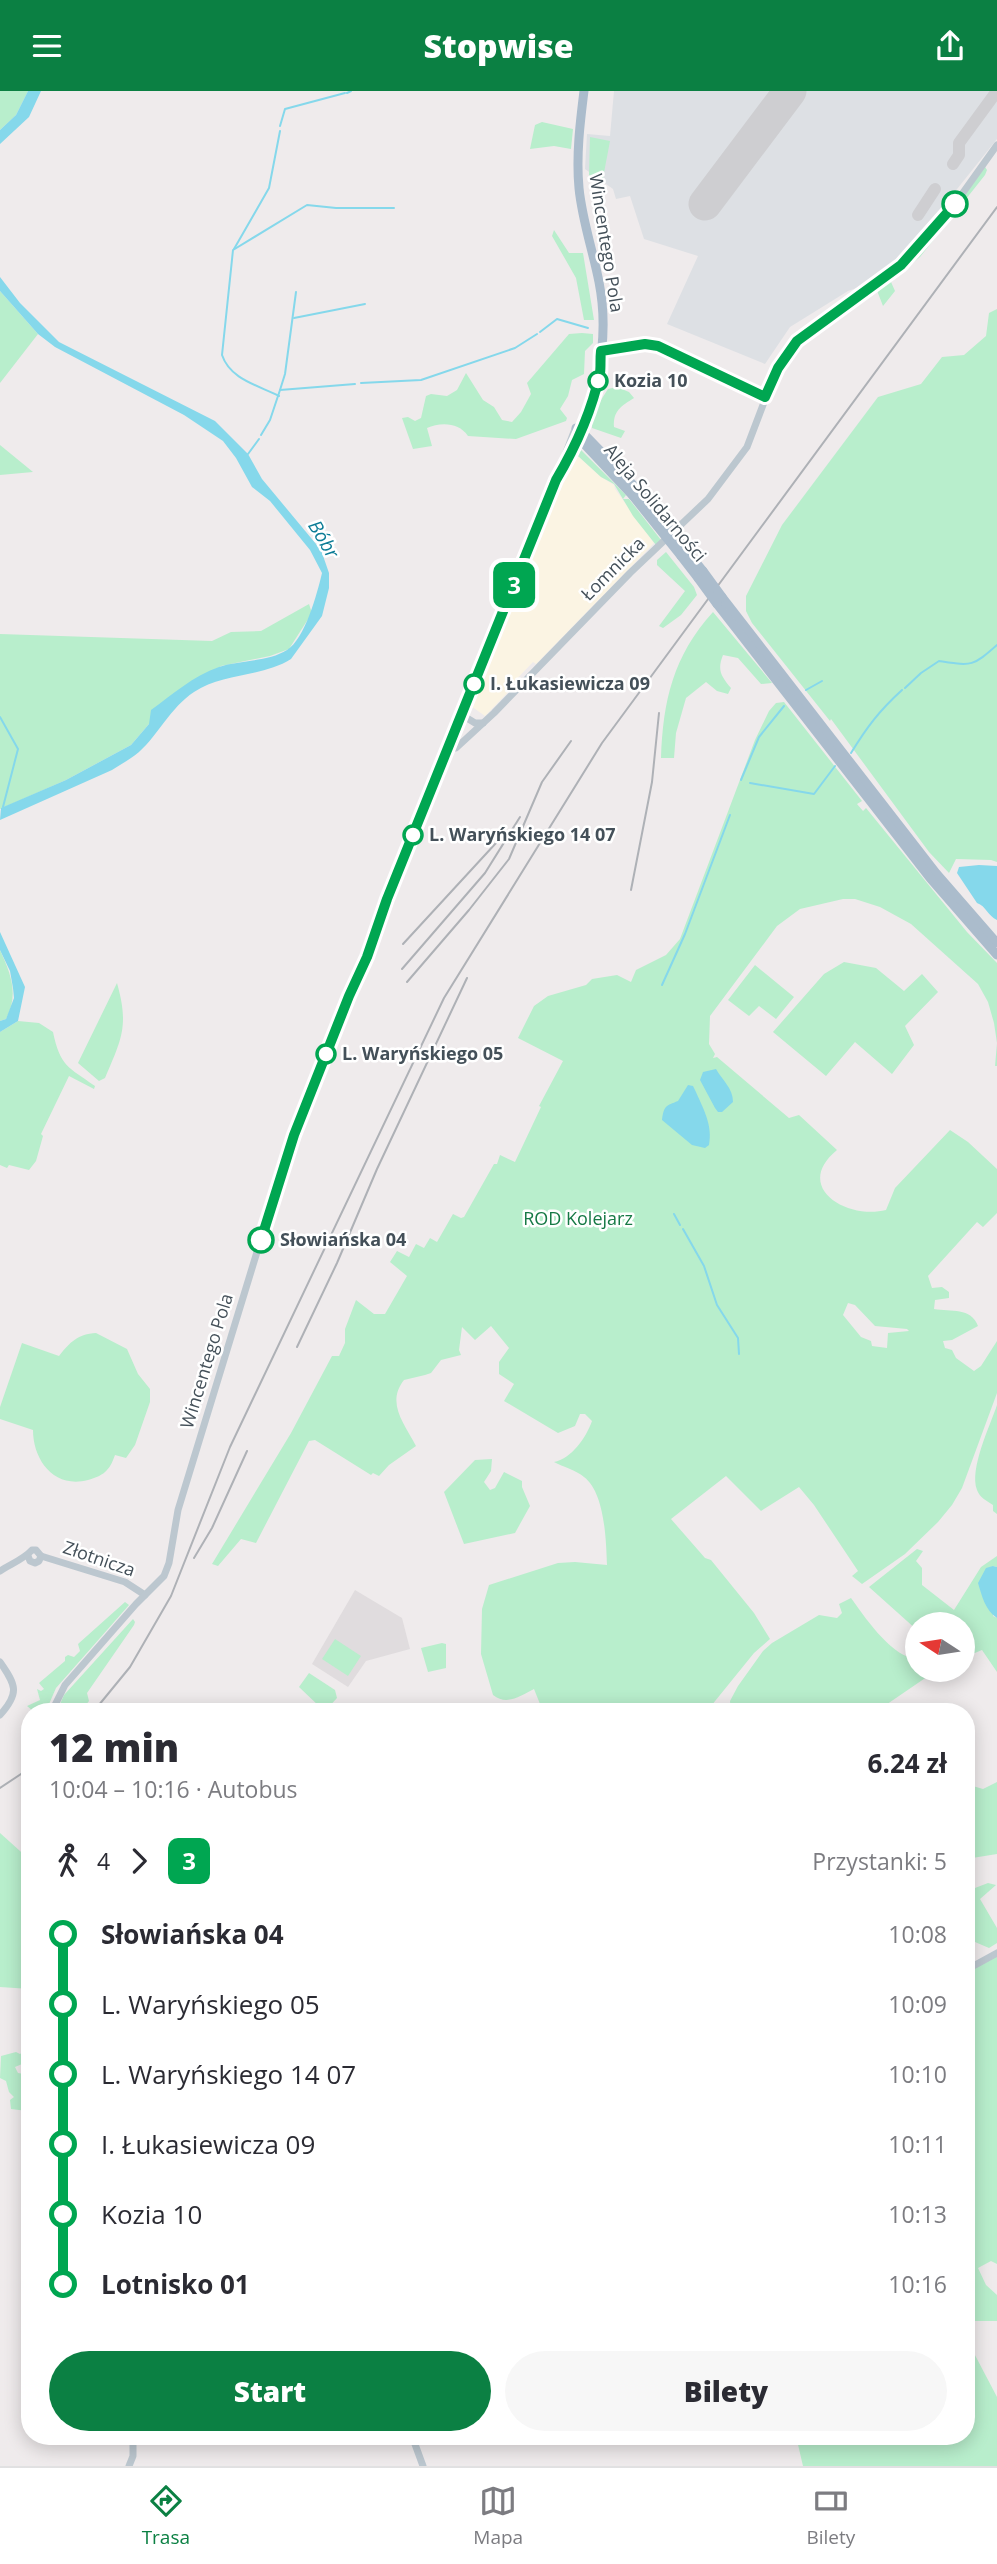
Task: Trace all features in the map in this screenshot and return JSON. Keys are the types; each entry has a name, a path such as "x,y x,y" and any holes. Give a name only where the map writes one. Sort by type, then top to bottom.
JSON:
{"main road":[{"name":"Wincentego Pola","path":"578,431 600,370 603,323 602,297 578,174 584,91"},
{"name":"Aleja Solidarności","path":"578,431 585,445 636,493"},
{"name":"Aleja Solidarności","path":"578,431 636,493 936,873 997,943"},
{"name":"Aleja Solidarności","path":"720,600 930,878 997,955"}],"street":[{"name":"Łomnicka","path":"448,748 456,748 483,723 630,573 708,499 747,447 774,376 787,353 810,330 901,265 947,215 997,145"},
{"name":"Wincentego Pola","path":"556,480 573,449 578,431"},
{"name":"Wincentego Pola","path":"55,1703 65,1685 161,1580 169,1563 178,1510 284,1163 360,961 378,923 578,431"},
{"path":"573,449 585,445"},
{"path":"462,715 475,723 483,723"},
{"name":"Złotnicza","path":"0,1571 15,1560 28,1556 30,1561 35,1563 41,1556 125,1582 145,1595"},
{"path":"0,1662 14,1689 12,1700 0,1715"},
{"path":"975,1965 997,1953"},
{"path":"129,2466 133,2445"},
{"path":"415,2445 423,2466"}],"shaded area":[{"path":"614,91 997,91 997,139 910,248 871,283 848,291 790,327 765,364 667,324 698,256 644,239 630,196 616,199 613,189 585,169 587,134 610,136"},
{"path":"578,456 614,485 654,543 536,664 533,662 485,716 471,706 511,607 515,608 531,568 528,566 570,461 573,463"},
{"path":"355,1590 402,1618 410,1649 366,1661 348,1687 312,1664"}],"green space":[{"path":"0,91 28,91 16,115 0,130"},
{"path":"542,122 573,129 571,149 554,146 530,149 535,125"},
{"path":"590,137 610,141 603,178 599,185 589,175"},
{"path":"985,167 985,175 920,257 891,282 895,291 883,306 876,288 922,248"},
{"path":"554,230 569,253 583,253 594,320 584,320 576,278 552,236"},
{"path":"0,291 38,334 0,383"},
{"path":"997,309 997,862 956,859 949,873 929,852 831,719 830,721 752,623 746,611 746,596 782,525 878,397 921,384 942,357 964,355 986,336 989,313"},
{"path":"569,334 593,334 593,343 585,351 584,374 572,380 568,396 560,409 567,418 566,421 516,439 468,436 460,428 438,425 427,428 432,446 413,449 402,418 408,417 415,421 421,418 426,396 447,396 457,390 466,373 483,400 494,407 502,420 512,422 531,394 527,383"},
{"path":"617,387 629,392 634,398 616,413 614,427 625,431 621,438 592,428 595,412 602,398 608,389"},
{"path":"0,445 33,472 0,475"},
{"path":"581,450 626,495 623,499 629,499 661,540 656,545 633,516 614,484 601,477 578,456 572,463 570,461 575,453"},
{"path":"666,552 694,587 697,595 681,615 663,628 659,626 685,591 657,565 657,560"},
{"path":"309,604 312,613 289,649 270,656 221,666 149,724 131,745 66,780 0,809 0,634 212,641 231,632 261,631"},
{"path":"713,612 772,683 761,684 738,658 723,655 720,669 731,688 728,694 717,691 706,682 686,698 676,733 674,758 661,758 664,717 679,663 688,645"},
{"name":"ROD Kolejarz","path":"784,702 862,801 857,804 863,811 866,808 967,932 997,963 997,1043 988,1002 978,984 911,924 880,907 855,899 843,899 800,909 777,926 710,1016 709,1044 715,1054 713,1058 717,1057 789,1118 799,1115 837,1150 825,1164 820,1176 822,1188 830,1198 841,1205 871,1212 886,1210 895,1188 950,1130 968,1142 997,1169 997,1213 983,1227 977,1222 928,1276 932,1288 942,1287 949,1292 949,1298 935,1300 934,1309 965,1313 975,1320 978,1326 952,1340 943,1341 945,1348 952,1350 956,1358 974,1371 981,1366 997,1341 997,1393 962,1488 952,1505 905,1554 862,1584 852,1576 858,1571 799,1487 761,1511 726,1476 671,1519 705,1558 711,1560 754,1613 770,1639 754,1653 713,1703 540,1703 534,1689 519,1697 503,1700 493,1695 481,1654 482,1609 489,1585 558,1563 607,1565 603,1518 591,1484 581,1475 554,1462 566,1457 577,1447 592,1421 585,1414 580,1414 575,1426 558,1433 504,1401 514,1384 499,1374 499,1362 509,1348 491,1326 475,1340 462,1327 459,1350 461,1355 441,1360 431,1373 404,1380 399,1388 399,1413 416,1446 389,1465 379,1476 373,1473 371,1475 315,1440 309,1441 256,1543 241,1539 218,1566 212,1564 291,1433 332,1356 339,1356 345,1343 345,1329 356,1300 374,1314 385,1314 407,1276 390,1262 397,1251 409,1257 416,1244 424,1248 430,1238 437,1242 453,1214 464,1217 500,1155 515,1162 541,1107 539,1106 563,1061 518,1038 534,1006 548,996 586,985 592,979 617,975 631,982 636,970 666,955 680,939 755,740 769,711 776,703","holes":["848,1303 855,1305 875,1326 909,1331 888,1333 887,1348 872,1346 871,1341 861,1337 843,1315"]},
{"path":"0,950 13,993 6,1019 0,1021"},
{"path":"844,962 876,968 904,991 922,974 938,992 905,1026 914,1045 892,1074 855,1042 826,1076 773,1032 824,974"},
{"path":"755,965 794,997 776,1019 759,1006 749,1016 728,1000"},
{"path":"117,983 123,1010 122,1032 105,1078 99,1081 78,1063"},
{"path":"18,1021 39,1023 53,1032 66,1065 95,1086 94,1089 69,1076 41,1134 43,1136 36,1161 29,1170 0,1165 0,1032"},
{"path":"96,1333 127,1349 138,1374 150,1389 150,1402 135,1445 126,1458 115,1455 111,1465 101,1475 76,1482 65,1480 48,1470 37,1452 33,1430 0,1419 0,1407 22,1343 59,1356 75,1340"},
{"path":"997,1405 997,1514 993,1511 993,1505 978,1493 975,1481 978,1459"},
{"path":"492,1459 491,1471 484,1482 490,1490 495,1488 504,1472 522,1481 530,1506 515,1533 464,1544 444,1492 475,1460"},
{"path":"917,1549 923,1551 916,1561 922,1568 922,1585 954,1610 981,1567 997,1556 997,1567 993,1566 993,1616 997,1618 997,1672 982,1650 975,1653 975,1612 905,1612 905,1619 869,1587"},
{"path":"851,1598 886,1642 905,1656 905,1682 919,1682 889,1703 730,1703 738,1686 772,1643 819,1615 837,1618 842,1613 839,1604"},
{"path":"125,1602 129,1605 56,1688 49,1703 34,1703 40,1700 37,1689 44,1689 39,1683 65,1661 65,1657 74,1657 80,1651 78,1644"},
{"path":"133,1619 134,1625 87,1693 87,1703 60,1703 64,1695"},
{"path":"335,1639 361,1656 348,1676 322,1659"},
{"path":"446,1644 446,1668 428,1672 421,1648"},
{"path":"309,1673 335,1690 337,1698 332,1703 316,1703 299,1687"},
{"path":"997,1782 997,1854 975,1858 975,1787 983,1789"},
{"path":"0,1833 21,1852 21,1988 0,1987"},
{"path":"988,1883 996,1885 980,1899 997,1928 997,1943 989,1948 975,1942 975,1888"},
{"path":"997,1953 997,2264 991,2261 978,2268 986,2285 997,2295 997,2321 975,2321 975,1965"},
{"path":"16,2052 20,2054 21,2064 15,2067 21,2074 21,2110 11,2109 10,2100 14,2097 9,2092 6,2081 0,2078 1,2056"},
{"path":"975,2355 997,2397 997,2466 803,2466 798,2445 975,2445"}],"water":[{"path":"28,91 41,91 29,117 0,144 0,130 16,115"},
{"path":"0,277 20,303 59,342 215,421 248,454 262,479 321,550 329,573 329,588 322,616 291,659 268,669 217,681 194,692 178,706 146,745 129,759 112,770 0,820 1,808 66,780 131,745 149,724 151,710 192,680 219,667 271,657 287,650 305,626 322,573 310,550 270,501 252,487 223,441 184,415 55,347 38,334 0,291"},
{"path":"997,866 997,920 977,903 957,873 959,867"},
{"path":"0,932 25,987 18,1021 0,1032 0,1021 6,1019 14,998 10,971 0,950"},
{"path":"716,1069 733,1097 733,1102 722,1112 715,1108 700,1080 703,1072"},
{"path":"688,1085 693,1086 708,1124 710,1138 709,1145 705,1148 692,1145 662,1120 665,1109 678,1101"},
{"path":"997,1567 997,1618 987,1607 978,1583 986,1568"}],"waterway":[{"path":"347,93 351,91"},
{"path":"280,126 285,109 345,93"},
{"path":"234,249 269,188 280,131"},
{"path":"279,396 238,376 222,355 233,250 307,205 394,208"},
{"path":"280,390 285,374 296,292"},
{"path":"294,318 365,304"},
{"path":"540,332 557,319 588,328"},
{"path":"361,383 421,380 515,348 537,334"},
{"path":"261,435 270,420 280,390 355,384"},
{"path":"248,454 259,439"},
{"path":"905,688 939,661 971,663 997,645"},
{"path":"806,690 822,681"},
{"path":"851,753 874,720 902,690"},
{"path":"741,780 759,737 784,706"},
{"path":"0,717 18,749 3,807"},
{"path":"750,783 814,794 835,766"},
{"path":"662,985 685,934 730,815"},
{"path":"674,1214 680,1225"},
{"path":"683,1229 704,1266 717,1305 738,1338 739,1354"}],"taxiway":[{"path":"953,164 959,155 959,143 997,91"},
{"path":"918,215 935,189"}],"runway":[{"path":"705,204 790,91"}],"railway":[{"path":"101,1703 130,1667 171,1596 230,1447 444,998 602,743 997,207"},
{"path":"631,890 652,782 659,713"},
{"path":"407,982 509,859 542,782 571,741"},
{"path":"402,969 485,873 520,817"},
{"path":"403,944 496,843"},
{"path":"297,1347 467,978"},
{"path":"194,1558 212,1528 247,1451"},
{"path":"0,1788 21,1774"}],"bus line":[{"name":"3","path":"261,1240 287,1154 314,1083 556,480 584,421 600,370 601,351 645,344 658,346 765,397 778,368 797,341 901,265 955,204"}],"place":[{"name":"Kozia 10","path":"598,381"},
{"name":"I. Łukasiewicza 09","path":"474,684"},
{"name":"L. Waryńskiego 14 07","path":"413,835"},
{"name":"L. Waryńskiego 05","path":"326,1054"},
{"name":"Słowiańska 04","path":"261,1240"}],"water label":[{"name":"Bóbr","path":"324,539"}]}
